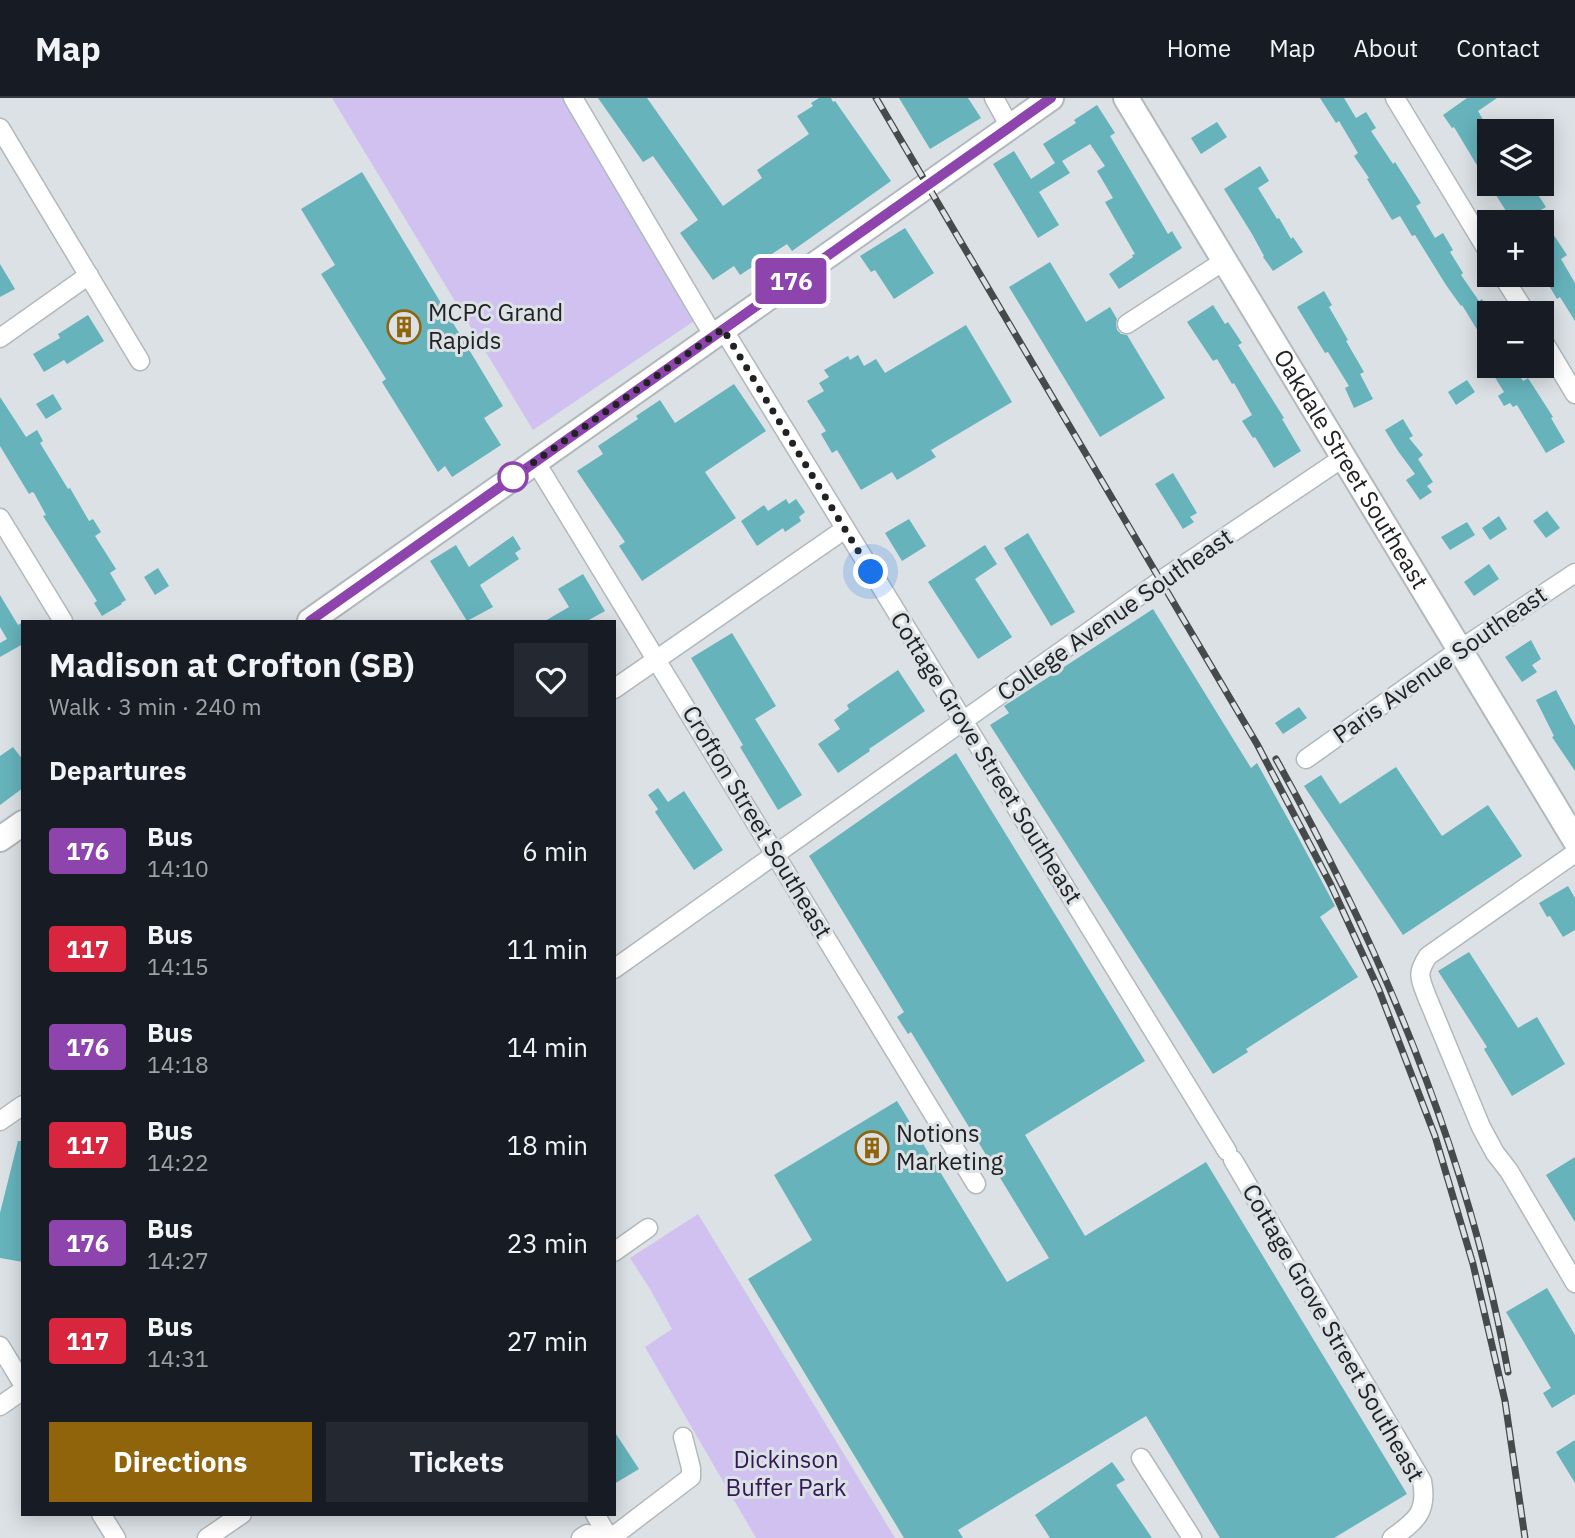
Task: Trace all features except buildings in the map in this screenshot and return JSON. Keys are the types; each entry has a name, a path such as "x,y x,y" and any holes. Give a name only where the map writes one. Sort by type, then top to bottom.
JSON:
{"street":[{"name":"Cottage Grove Street Southeast","path":"573,98 718,332 845,529 1230,1156 1422,1480 1425,1496 1422,1509 1408,1526 1392,1538"},
{"path":"993,98 1010,127"},
{"path":"311,620 1051,98"},
{"name":"Oakdale Street Southeast","path":"1126,98 1575,840"},
{"path":"1395,98 1477,233"},
{"path":"0,128 140,360"},
{"path":"1127,324 1224,261"},
{"path":"0,338 89,275"},
{"path":"1554,359 1575,394"},
{"name":"College Avenue Southeast","path":"616,968 1160,581 1344,457"},
{"name":"Crofton Street Southeast","path":"536,461 976,1184"},
{"path":"0,518 62,620"},
{"path":"616,688 845,529"},
{"name":"Paris Avenue Southeast","path":"1306,759 1459,650 1575,573"},
{"path":"0,839 21,824"},
{"path":"1575,853 1428,956 1420,967 1427,997 1481,1127 1575,1283"},
{"path":"0,1121 21,1106"},
{"path":"616,1251 648,1228"},
{"path":"0,1346 21,1381"},
{"path":"0,1406 21,1391"},
{"path":"580,1538 587,1534 608,1538 691,1477 683,1437"},
{"path":"1140,1458 1192,1538"},
{"path":"102,1516 116,1538"},
{"path":"207,1538 239,1516"},
{"path":"596,1516 608,1538"}],"green space":[{"path":"332,98 567,98 697,319 533,430"},
{"name":"Dickinson Buffer Park","path":"698,1214 895,1538 756,1538 645,1347 672,1329 630,1258"}],"railway":[{"path":"876,98 1257,744 1331,885 1379,990 1435,1136 1473,1264 1505,1401 1525,1538"},
{"path":"1276,759 1352,905 1417,1057 1446,1134 1470,1212 1508,1372"}],"bus line":[{"name":"176","path":"311,620 1051,98"}],"place":[{"name":"MCPC Grand Rapids","path":"404,327"},
{"name":"Notions Marketing","path":"872,1148"}],"route":[{"path":"513,477 723,329 871,572"}]}
